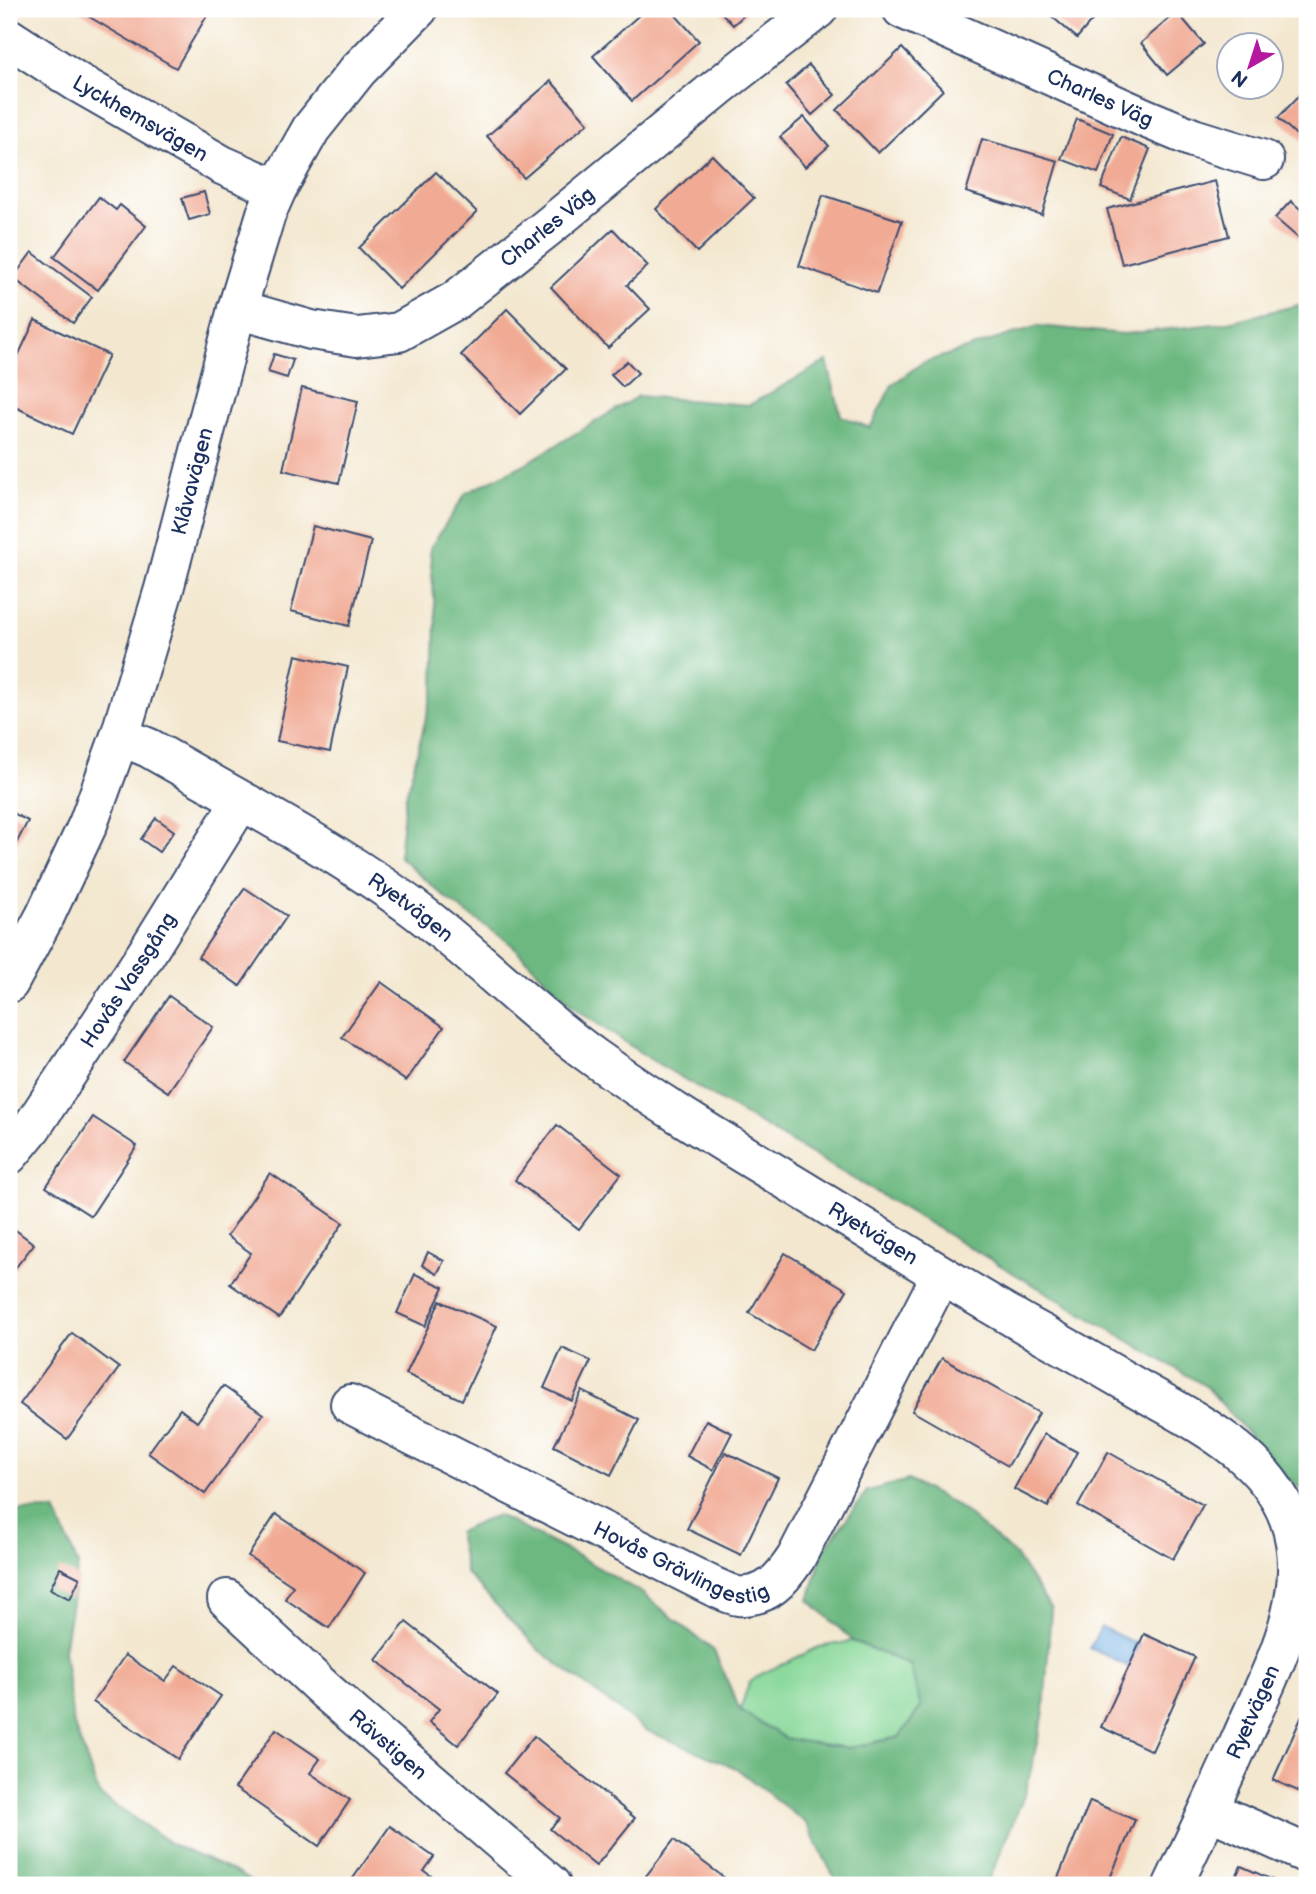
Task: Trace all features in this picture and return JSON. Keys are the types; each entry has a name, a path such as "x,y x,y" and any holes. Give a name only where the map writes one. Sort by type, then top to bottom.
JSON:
{"street":[{"name":"Klåvavägen","path":"9,984 45,916 88,824 120,736 164,589 237,309 266,214 311,129 358,70 418,9"},
{"name":"Charles Väg","path":"237,309 311,330 358,337 399,332 456,300 818,9"},
{"name":"Charles Väg","path":"902,9 1144,118 1193,138 1264,160"},
{"name":"Lyckhemsvägen","path":"9,38 77,82 222,165 277,189"},
{"name":"Ryetvägen","path":"120,736 149,748 317,844 415,909 593,1056 692,1123 941,1275 1196,1421 1241,1453 1268,1480 1278,1494 1290,1521 1298,1553 1295,1597 1286,1637 1173,1885"},
{"name":"Hovås Vassgång","path":"9,1155 32,1127 138,966 241,801"},
{"name":"Hovås Grävlingestig","path":"350,1404 712,1586 737,1596 760,1594 782,1579 796,1558 941,1275"},
{"name":"Rävstigen","path":"227,1599 326,1691 551,1885"},
{"path":"1209,1810 1307,1854"}],"green space":[{"path":"1307,303 1307,1494 1285,1476 1207,1387 650,1059 574,1008 510,943 448,900 399,856 405,800 434,687 436,623 430,548 466,493 525,464 638,396 749,405 827,361 841,416 870,428 892,385 922,363 1038,326 1124,334 1224,323"},
{"path":"908,1480 958,1506 1015,1555 1051,1609 1044,1712 1026,1791 987,1885 838,1885 807,1824 736,1768 645,1730 538,1649 466,1573 458,1532 497,1515 576,1555 642,1593 714,1651 740,1710 786,1739 848,1748 899,1737 921,1707 910,1665 853,1641 809,1600 823,1551 867,1491"},
{"path":"55,1510 78,1565 64,1650 73,1722 99,1794 173,1845 237,1873 256,1885 9,1885 9,1513"},
{"path":"853,1641 910,1665 921,1707 899,1737 848,1748 786,1739 740,1710 749,1683 761,1674 819,1647"}],"water":[{"path":"1101,1627 1139,1645 1129,1667 1090,1648"}],"building":[{"path":"76,9 198,9 208,14 176,68"},
{"path":"646,9 670,9 699,41 632,101 593,56"},
{"path":"718,9 751,9 733,25"},
{"path":"1043,9 1102,9 1077,38"},
{"path":"1177,12 1204,44 1167,75 1141,43"},
{"path":"902,48 943,90 878,153 837,110"},
{"path":"809,65 835,95 812,115 786,85"},
{"path":"551,81 588,123 524,178 487,136"},
{"path":"1307,87 1307,138 1304,142 1278,118"},
{"path":"804,117 829,146 805,167 780,137"},
{"path":"1077,119 1113,134 1098,173 1061,159"},
{"path":"1121,137 1150,149 1130,199 1101,188"},
{"path":"982,139 1058,161 1042,215 966,192"},
{"path":"712,155 754,198 697,252 656,209"},
{"path":"436,172 477,212 399,289 359,248"},
{"path":"1215,181 1229,236 1122,264 1107,209"},
{"path":"204,192 210,214 189,220 182,198"},
{"path":"823,195 902,221 877,293 799,266"},
{"path":"99,197 116,210 120,205 146,226 98,290 54,257"},
{"path":"1291,201 1307,215 1305,244 1275,218"},
{"path":"613,229 648,266 627,285 650,309 608,348 551,287"},
{"path":"32,252 92,297 73,323 13,278"},
{"path":"507,309 566,369 520,414 461,355"},
{"path":"35,320 109,355 72,434 9,404 9,375"},
{"path":"274,354 293,360 287,378 268,372"},
{"path":"627,361 638,373 623,387 611,375"},
{"path":"302,388 358,401 339,483 283,470"},
{"path":"313,526 371,541 349,626 291,611"},
{"path":"296,655 348,667 330,752 277,741"},
{"path":"9,811 28,821 9,857"},
{"path":"156,818 174,831 159,852 141,839"},
{"path":"245,888 287,916 240,986 198,957"},
{"path":"381,982 444,1027 406,1081 342,1037"},
{"path":"169,996 213,1027 168,1092 124,1062"},
{"path":"93,1117 137,1146 91,1216 46,1187"},
{"path":"557,1125 621,1174 579,1229 515,1180"},
{"path":"270,1173 343,1223 279,1318 230,1284 251,1253 227,1236"},
{"path":"9,1225 34,1244 9,1276"},
{"path":"428,1252 444,1261 437,1274 422,1265"},
{"path":"785,1253 847,1290 811,1350 749,1313"},
{"path":"415,1274 444,1287 425,1326 397,1313"},
{"path":"440,1301 497,1326 462,1400 406,1374"},
{"path":"72,1333 119,1368 67,1439 20,1404"},
{"path":"562,1348 591,1361 572,1401 544,1388"},
{"path":"942,1358 1039,1413 1008,1466 912,1411"},
{"path":"223,1386 263,1414 205,1494 148,1453 180,1409 197,1422"},
{"path":"582,1391 639,1420 611,1475 554,1446"},
{"path":"706,1420 732,1433 713,1470 687,1456"},
{"path":"1044,1434 1077,1452 1048,1507 1014,1489"},
{"path":"725,1452 778,1478 741,1555 687,1529"},
{"path":"1108,1452 1203,1505 1173,1559 1078,1506"},
{"path":"276,1514 365,1573 329,1628 285,1599 293,1586 248,1556"},
{"path":"60,1568 80,1578 70,1599 50,1589"},
{"path":"406,1622 498,1694 458,1745 429,1722 439,1709 376,1660"},
{"path":"1144,1634 1195,1657 1152,1751 1101,1727"},
{"path":"125,1655 165,1681 176,1666 221,1696 178,1759 93,1702"},
{"path":"1307,1705 1307,1795 1273,1780"},
{"path":"276,1729 320,1759 310,1773 350,1800 319,1846 235,1788"},
{"path":"534,1736 635,1818 596,1866 550,1829 560,1818 504,1773"},
{"path":"1090,1801 1135,1820 1107,1885 1070,1885 1057,1880"},
{"path":"390,1826 434,1857 424,1871 444,1885 349,1884"},
{"path":"674,1840 734,1885 639,1885"},
{"path":"1241,1866 1284,1885 1232,1885"}]}
